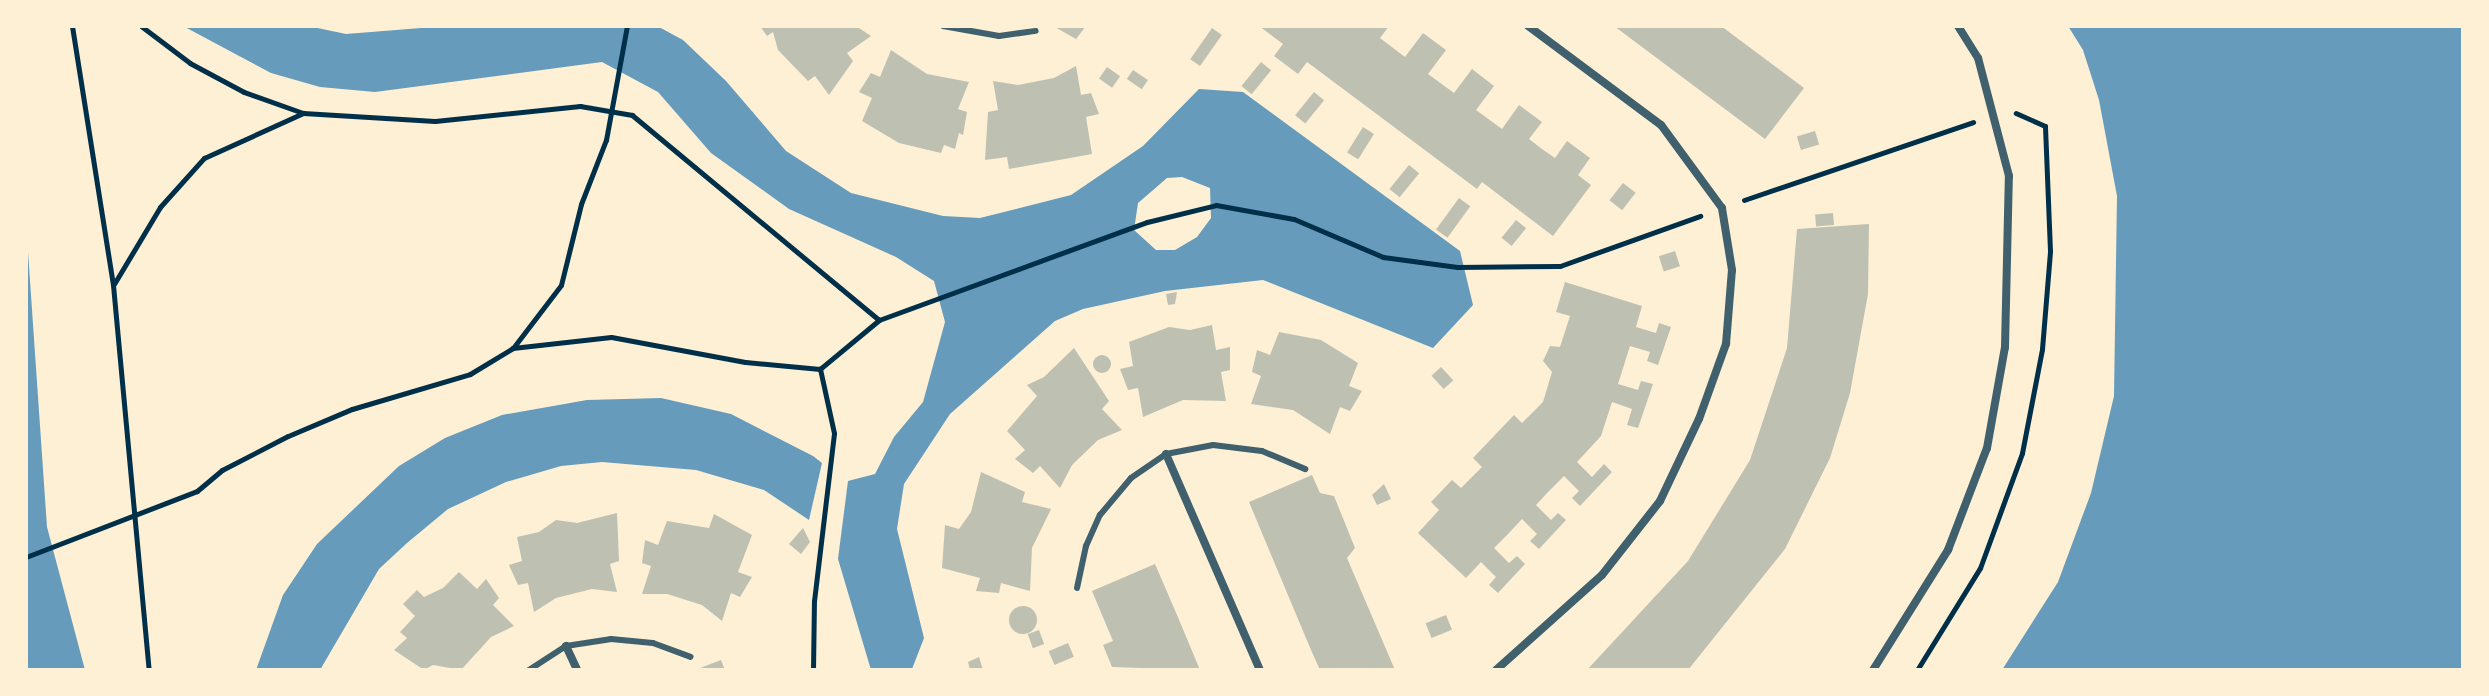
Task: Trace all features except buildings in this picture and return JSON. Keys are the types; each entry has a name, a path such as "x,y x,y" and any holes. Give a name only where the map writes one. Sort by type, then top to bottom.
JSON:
{"street":[{"path":"1496,670 1602,575 1660,501 1699,419 1726,344 1732,270 1722,208 1661,125 1528,26"},
{"path":"1873,670 1948,550 1987,448 2005,347 2009,176 1978,58 1958,26"},
{"path":"1166,454 1260,670"},
{"path":"566,646 577,670"}],"lane":[{"path":"943,26 999,36 1036,31"},
{"path":"1077,588 1086,546 1100,515 1131,478 1166,454 1213,445 1262,451 1305,469"},
{"path":"529,670 566,646 611,639 653,643 691,657"}],"path":[{"path":"72,26 113,285 149,670"},
{"path":"141,26 190,63 244,92 303,113 435,121 580,106 613,108 663,138 879,320"},
{"path":"26,557 197,491 222,470 288,436 352,409 470,374 513,348 561,285 581,204 613,108 627,26"},
{"path":"113,285 160,207 204,158 303,113"},
{"path":"513,348 611,337 745,362 820,369 879,320 1147,222 1216,205 1294,219 1383,257 1457,267 1560,266 1972,123"},
{"path":"813,670 820,534 834,433 820,369"}],"water":[{"path":"183,26 308,26 346,34 446,26 657,26 683,40 726,81 786,151 851,193 943,216 980,218 1071,195 1143,146 1199,89 1243,92 1460,251 1473,305 1433,348 1263,280 1165,291 1083,309 1055,321 950,414 904,484 897,529 924,638 912,669 871,670 838,559 848,481 875,474 894,437 923,402 945,322 934,281 896,257 789,209 711,153 658,92 602,62 375,92 320,87 271,73","holes":["1182,177 1210,188 1211,218 1197,237 1175,250 1156,250 1134,230 1138,203 1167,178"]},
{"path":"2068,26 2463,26 2463,670 2002,670 2058,582 2091,493 2114,396 2117,196 2099,100 2083,50"},
{"path":"26,223 47,527 85,670 26,670"},
{"path":"661,398 731,414 822,463 809,520 764,490 696,470 602,462 561,466 506,482 448,509 407,543 379,569 320,670 256,670 283,595 317,544 399,466 445,438 502,415 587,400"}]}
